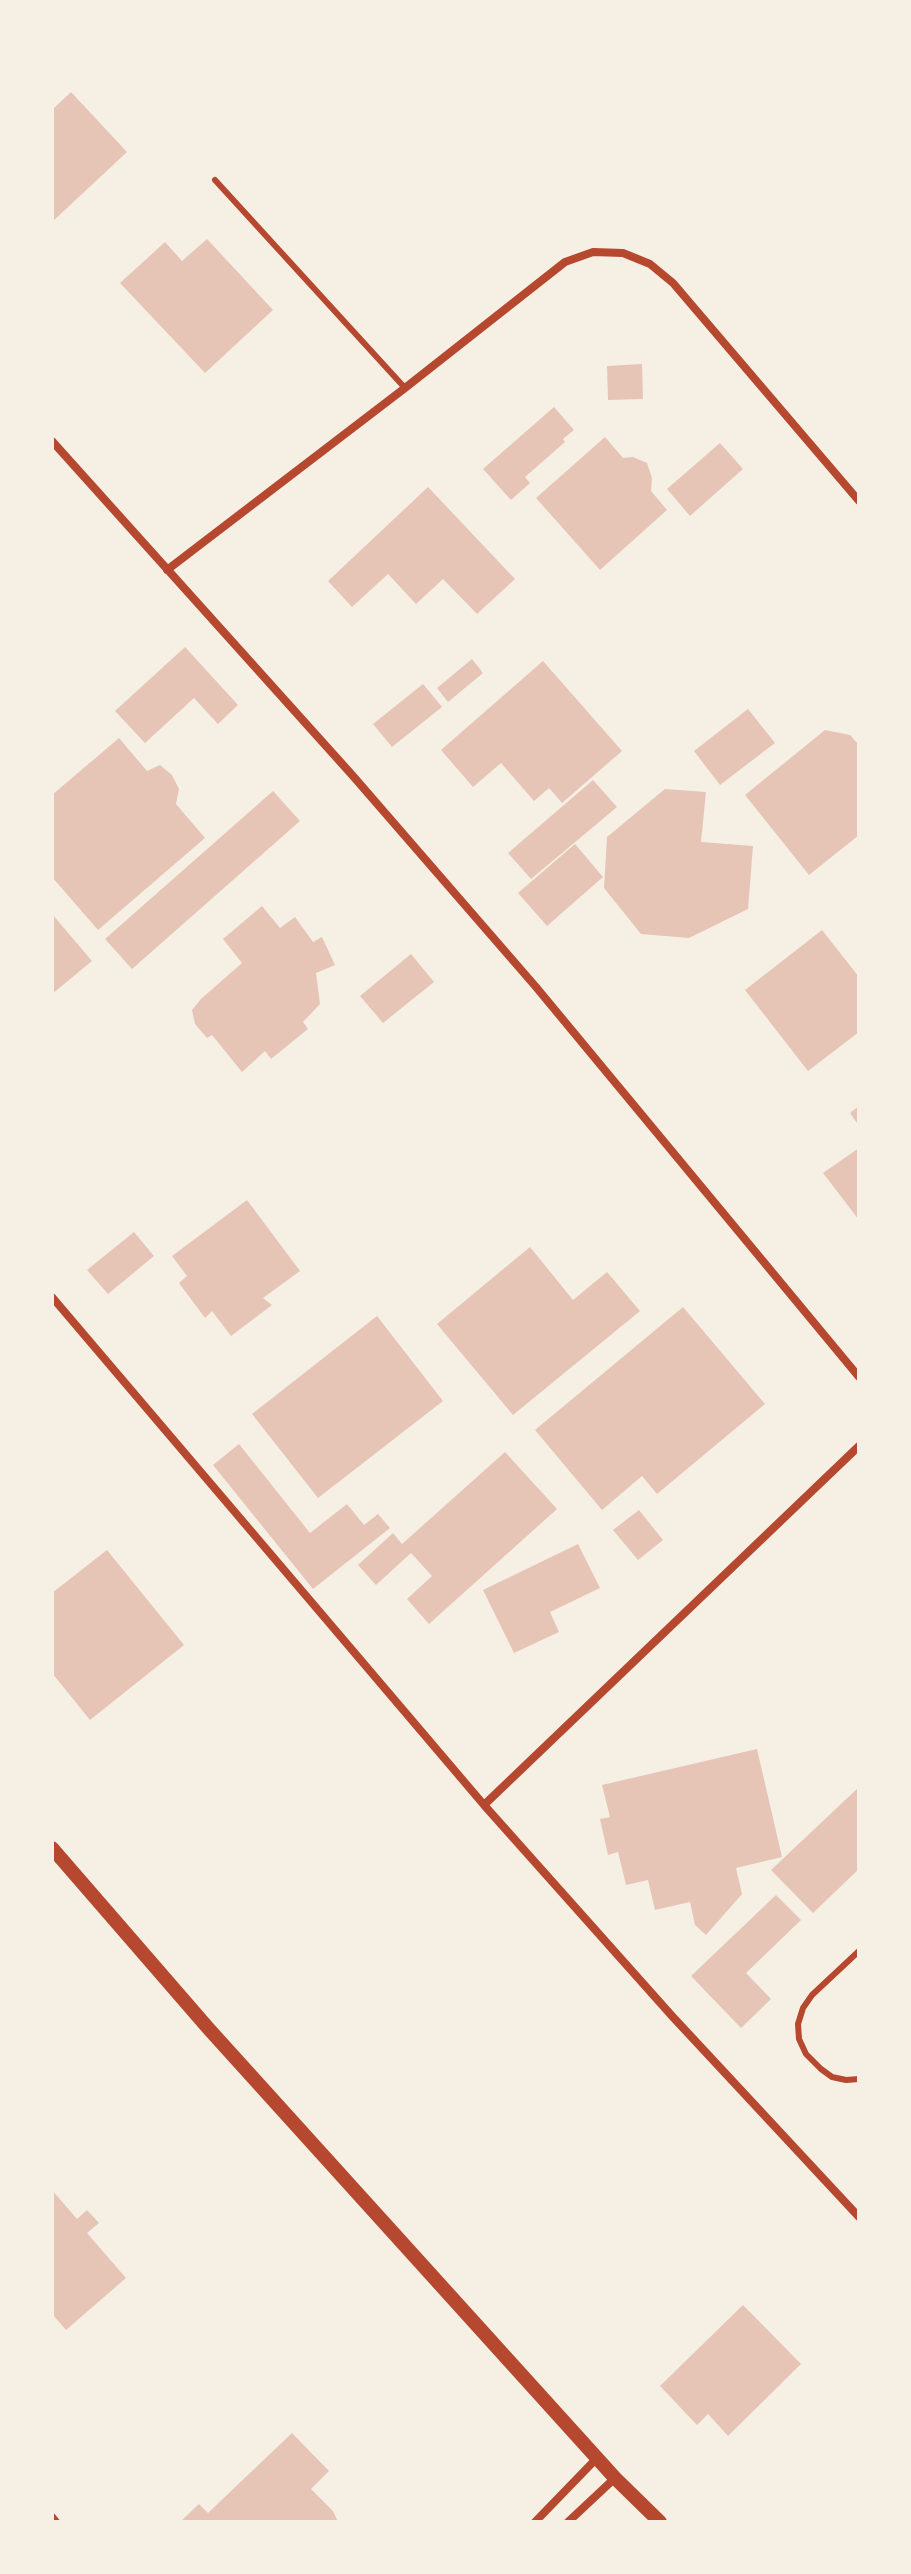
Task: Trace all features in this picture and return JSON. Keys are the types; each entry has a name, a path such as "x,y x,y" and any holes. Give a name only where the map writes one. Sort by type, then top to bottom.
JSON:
{"street":[{"path":"167,570 565,262 593,252 623,253 650,264 673,283 859,501"},
{"path":"52,441 353,776 536,987 859,1377"},
{"path":"52,1297 484,1805 859,2217"},
{"path":"484,1805 859,1446"},
{"path":"52,1848 208,2028 615,2478 660,2522"},
{"path":"535,2522 597,2458"},
{"path":"568,2522 615,2478"},
{"path":"52,2517 56,2522"}],"lane":[{"path":"215,180 405,388"},
{"path":"859,1951 812,1995 803,2008 798,2024 799,2039 806,2054 821,2069 832,2077 859,2079"}],"building":[{"path":"71,92 127,152 52,222 52,110"},
{"path":"207,239 273,310 205,373 120,283 165,242 182,261"},
{"path":"642,364 643,399 608,400 607,366"},
{"path":"554,407 574,430 563,439 565,442 525,477 530,483 511,500 483,469"},
{"path":"605,437 623,458 633,457 647,463 652,478 651,491 667,510 600,570 536,498"},
{"path":"720,443 743,469 690,516 667,489"},
{"path":"428,487 515,579 477,614 443,579 416,604 388,574 352,607 328,581"},
{"path":"185,647 238,705 218,724 194,698 145,743 115,711"},
{"path":"472,659 483,673 448,702 437,688"},
{"path":"543,661 622,751 562,803 549,788 534,801 501,763 473,787 441,750"},
{"path":"423,684 442,707 392,747 373,724"},
{"path":"748,709 775,743 720,785 694,751"},
{"path":"825,730 850,735 859,745 859,835 809,875 745,795"},
{"path":"119,738 147,771 160,765 172,775 179,789 176,804 205,838 98,930 52,877 52,795"},
{"path":"593,780 617,807 531,879 508,853"},
{"path":"665,789 706,792 701,842 753,846 748,909 689,938 641,934 604,888 607,837"},
{"path":"273,791 300,821 132,969 105,939"},
{"path":"575,844 603,877 547,926 518,893"},
{"path":"262,906 280,928 295,917 313,942 322,937 335,965 316,973 320,1004 303,1022 308,1029 271,1059 265,1051 242,1072 212,1035 207,1038 195,1024 192,1010 242,963 223,939"},
{"path":"52,914 92,961 52,994"},
{"path":"822,930 859,977 859,1032 808,1071 745,990"},
{"path":"411,954 434,982 383,1023 360,996"},
{"path":"859,1106 859,1126 850,1113"},
{"path":"859,1148 859,1220 823,1173"},
{"path":"247,1200 300,1271 263,1298 272,1305 231,1336 212,1311 205,1318 179,1283 187,1276 172,1256"},
{"path":"134,1232 154,1256 108,1294 87,1270"},
{"path":"530,1247 573,1300 607,1272 640,1311 513,1415 437,1324"},
{"path":"683,1307 765,1404 657,1494 642,1476 602,1510 535,1430"},
{"path":"377,1316 443,1401 318,1498 252,1414"},
{"path":"239,1444 310,1533 347,1504 364,1525 378,1514 390,1528 313,1589 213,1465"},
{"path":"505,1452 557,1509 429,1624 407,1599 432,1576 411,1553 376,1585 358,1565 393,1533 402,1544"},
{"path":"639,1510 663,1540 638,1560 613,1530"},
{"path":"578,1544 600,1588 550,1612 559,1632 514,1653 483,1590"},
{"path":"107,1550 184,1645 90,1720 52,1673 52,1593"},
{"path":"757,1749 782,1857 736,1868 742,1894 706,1935 695,1925 690,1902 655,1910 648,1880 626,1885 618,1852 608,1855 600,1819 610,1817 602,1785"},
{"path":"859,1787 859,1869 813,1913 771,1870"},
{"path":"776,1895 801,1920 746,1973 771,1999 741,2028 691,1976"},
{"path":"52,2190 77,2219 87,2210 99,2223 87,2233 126,2278 66,2330 52,2314"},
{"path":"743,2305 801,2364 728,2436 708,2414 697,2425 660,2386"},
{"path":"292,2433 329,2471 311,2489 333,2511 338,2522 180,2522 199,2504 208,2513"}]}
